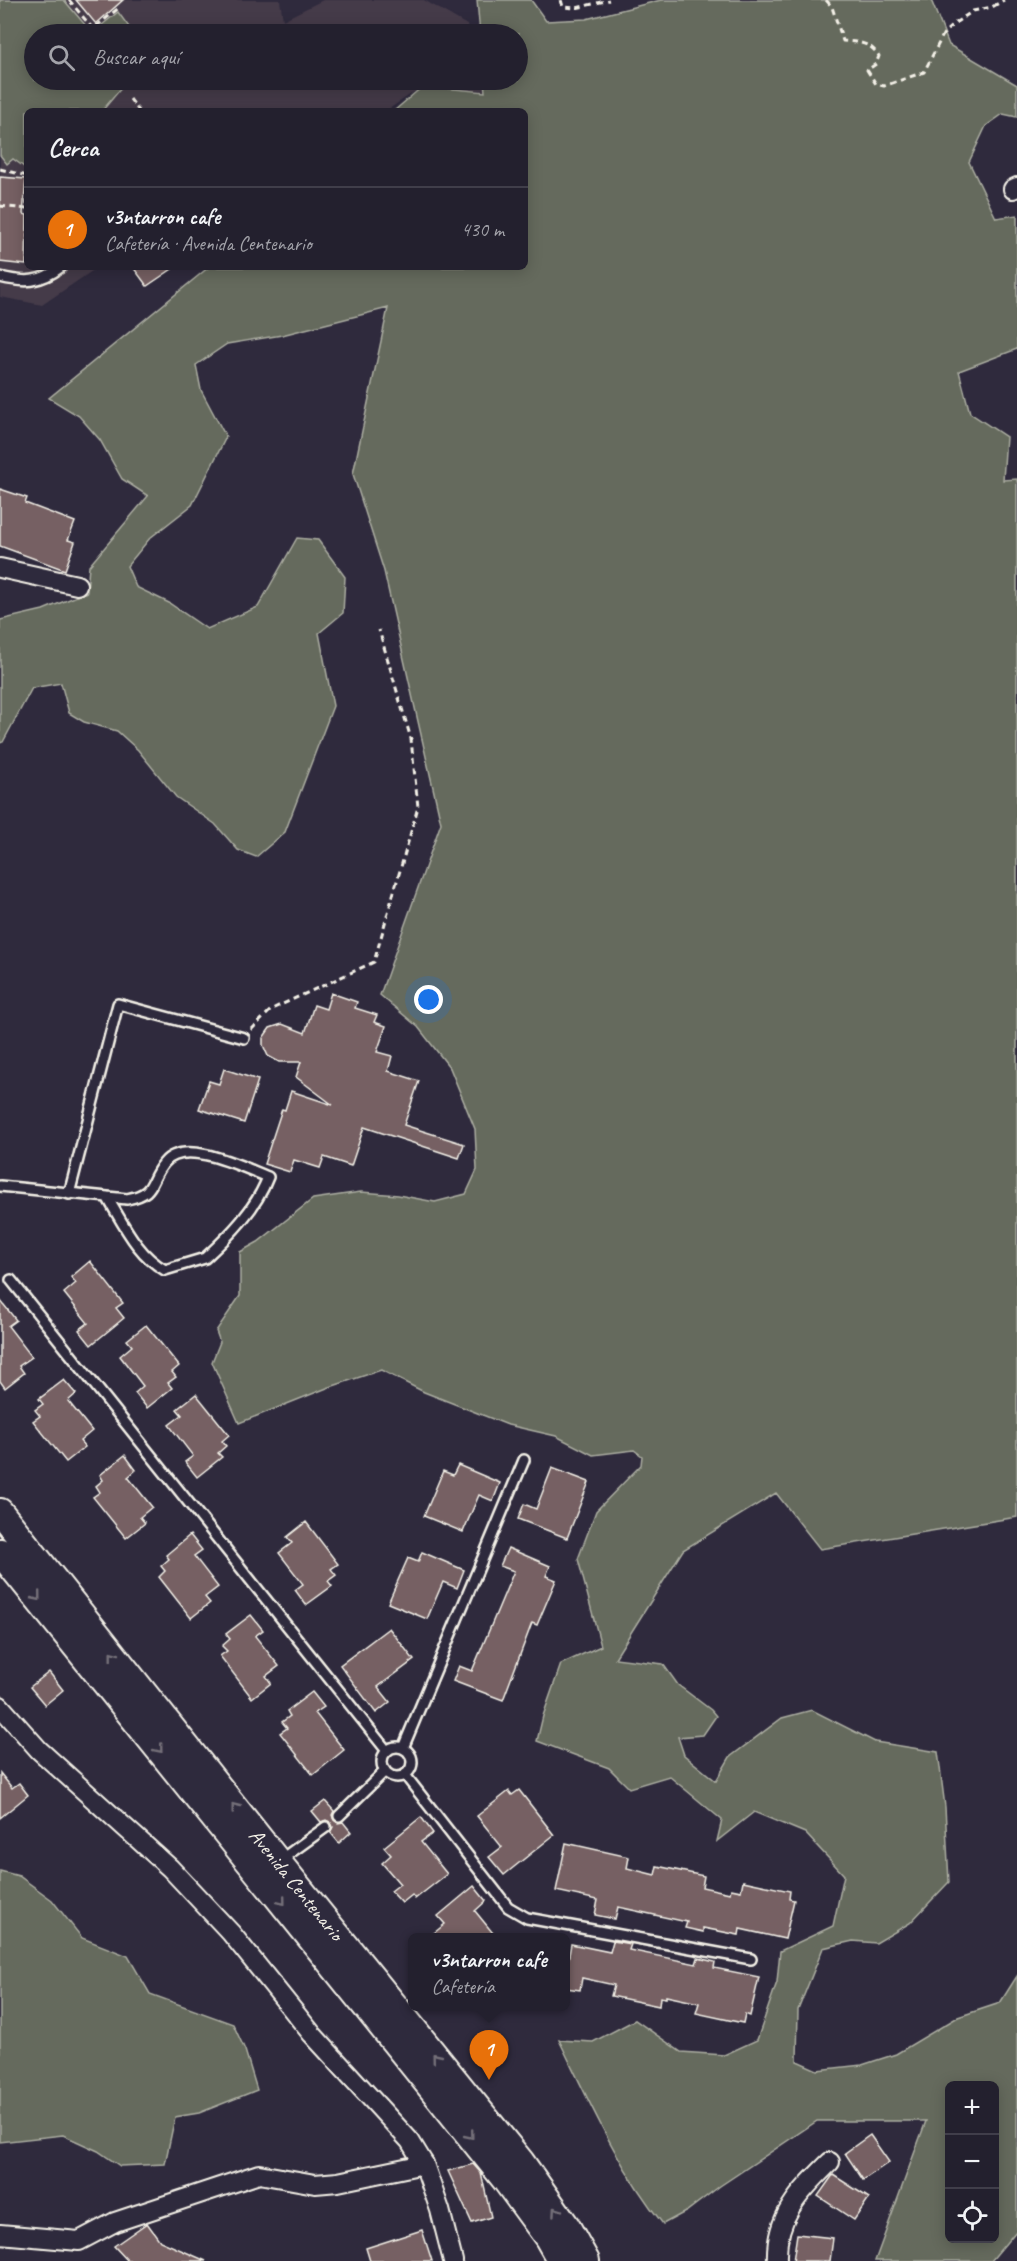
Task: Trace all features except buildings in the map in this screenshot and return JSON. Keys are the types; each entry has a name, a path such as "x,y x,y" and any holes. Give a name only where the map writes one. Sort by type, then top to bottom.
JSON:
{"main road":[{"name":"Avenida Centenario","path":"0,1512 269,1868 521,2162 567,2227 586,2261"},
{"path":"0,1552 269,1868 504,2178 548,2238 561,2261"}],"street":[{"path":"0,567 77,585"},
{"path":"0,1706 39,1750 170,1868 231,1933 312,2034 410,2141 424,2164 440,2210 453,2261"},
{"path":"777,2261 780,2225 800,2192 830,2162"},
{"path":"0,2234 79,2241 115,2222 259,2174 315,2184 338,2182 424,2164"}],"lane":[{"path":"0,277 22,282 47,277 57,270"},
{"path":"69,1194 118,1004 244,1038"},
{"path":"0,1186 127,1199 141,1196 151,1187 164,1162 176,1155 209,1154 268,1176 261,1196 235,1228 205,1258 165,1270 145,1255 107,1197"},
{"path":"11,1280 387,1750"},
{"path":"403,1748 524,1460"},
{"path":"394,1747 403,1748 410,1753 412,1760 410,1770 405,1775 396,1777 385,1771 382,1762 387,1750 394,1747"},
{"path":"339,1816 385,1771"},
{"path":"405,1775 508,1907 517,1914 527,1918 751,1959"},
{"path":"269,1868 326,1827"}],"path":[{"path":"69,0 89,24"},
{"path":"561,0 562,7 576,8 609,0"},
{"path":"826,0 832,7 843,41 865,44 874,48 879,56 876,64 867,70 876,84 884,86 924,72 944,33 955,23 973,11 992,7 1004,0"},
{"path":"99,24 120,7"},
{"path":"130,99 137,108"},
{"path":"6,170 8,164"},
{"path":"0,169 24,175"},
{"path":"0,206 24,209"},
{"path":"244,1038 272,1009 374,962 418,807 411,739 379,630"}],"shaded area":[{"path":"0,0 280,0 283,20 323,0 424,0 465,24 24,24 24,90 417,90 390,108 24,108 24,270 94,270 42,305 0,297"}],"green space":[{"path":"0,0 64,0 84,24 24,24 24,90 120,90 105,108 24,108 24,167 13,159 7,164 0,155"},
{"path":"477,0 531,0 546,21 586,19 661,0 931,0 949,45 1017,85 1017,117 1003,114 986,126 969,162 996,218 1017,215 1017,349 959,371 970,413 1006,437 1003,480 1017,479 1017,1517 820,1549 776,1493 683,1550 615,1658 663,1664 678,1685 716,1716 703,1735 678,1737 684,1755 716,1781 730,1757 782,1718 812,1710 875,1742 938,1752 945,1807 949,1882 910,1923 876,1943 853,1941 823,1948 798,2010 797,2061 817,2070 862,2065 896,2054 958,2017 1000,2003 1017,1976 1017,2230 991,2261 875,2261 926,2121 817,2121 687,2211 663,2224 619,2158 559,2040 593,2042 635,2020 681,2052 724,2055 757,2040 777,1982 780,1951 833,1926 844,1875 805,1833 754,1812 717,1841 722,1820 669,1776 629,1788 609,1768 537,1741 561,1664 601,1646 578,1559 596,1511 641,1465 642,1456 634,1450 593,1455 556,1436 508,1425 424,1392 381,1370 327,1388 239,1423 212,1362 220,1342 216,1331 240,1296 240,1252 258,1242 313,1199 361,1192 398,1195 435,1202 466,1194 477,1170 475,1129 450,1068 418,1027 380,995 441,823 384,571 353,474 388,308 282,335 227,344 196,365 201,390 226,437 192,505 150,538 127,566 136,587 169,603 207,629 258,607 297,538 318,540 345,577 343,613 319,633 333,706 285,832 256,857 238,850 215,824 176,797 138,750 117,731 84,722 69,713 61,683 32,688 3,742 0,743 0,620 43,610 87,592 89,566 148,496 122,479 100,440 79,416 49,398 205,270 528,270 528,108 397,108 418,90 485,92 485,90 528,90 528,24 479,24"},
{"path":"118,12 127,24 103,24"},
{"path":"0,1871 19,1876 52,1900 82,1938 128,1956 150,1994 233,2024 245,2050 257,2090 199,2113 175,2117 165,2164 120,2166 98,2151 63,2135 0,2142"}],"place":[{"name":"v3ntarron cafe","path":"489,2080"}]}
